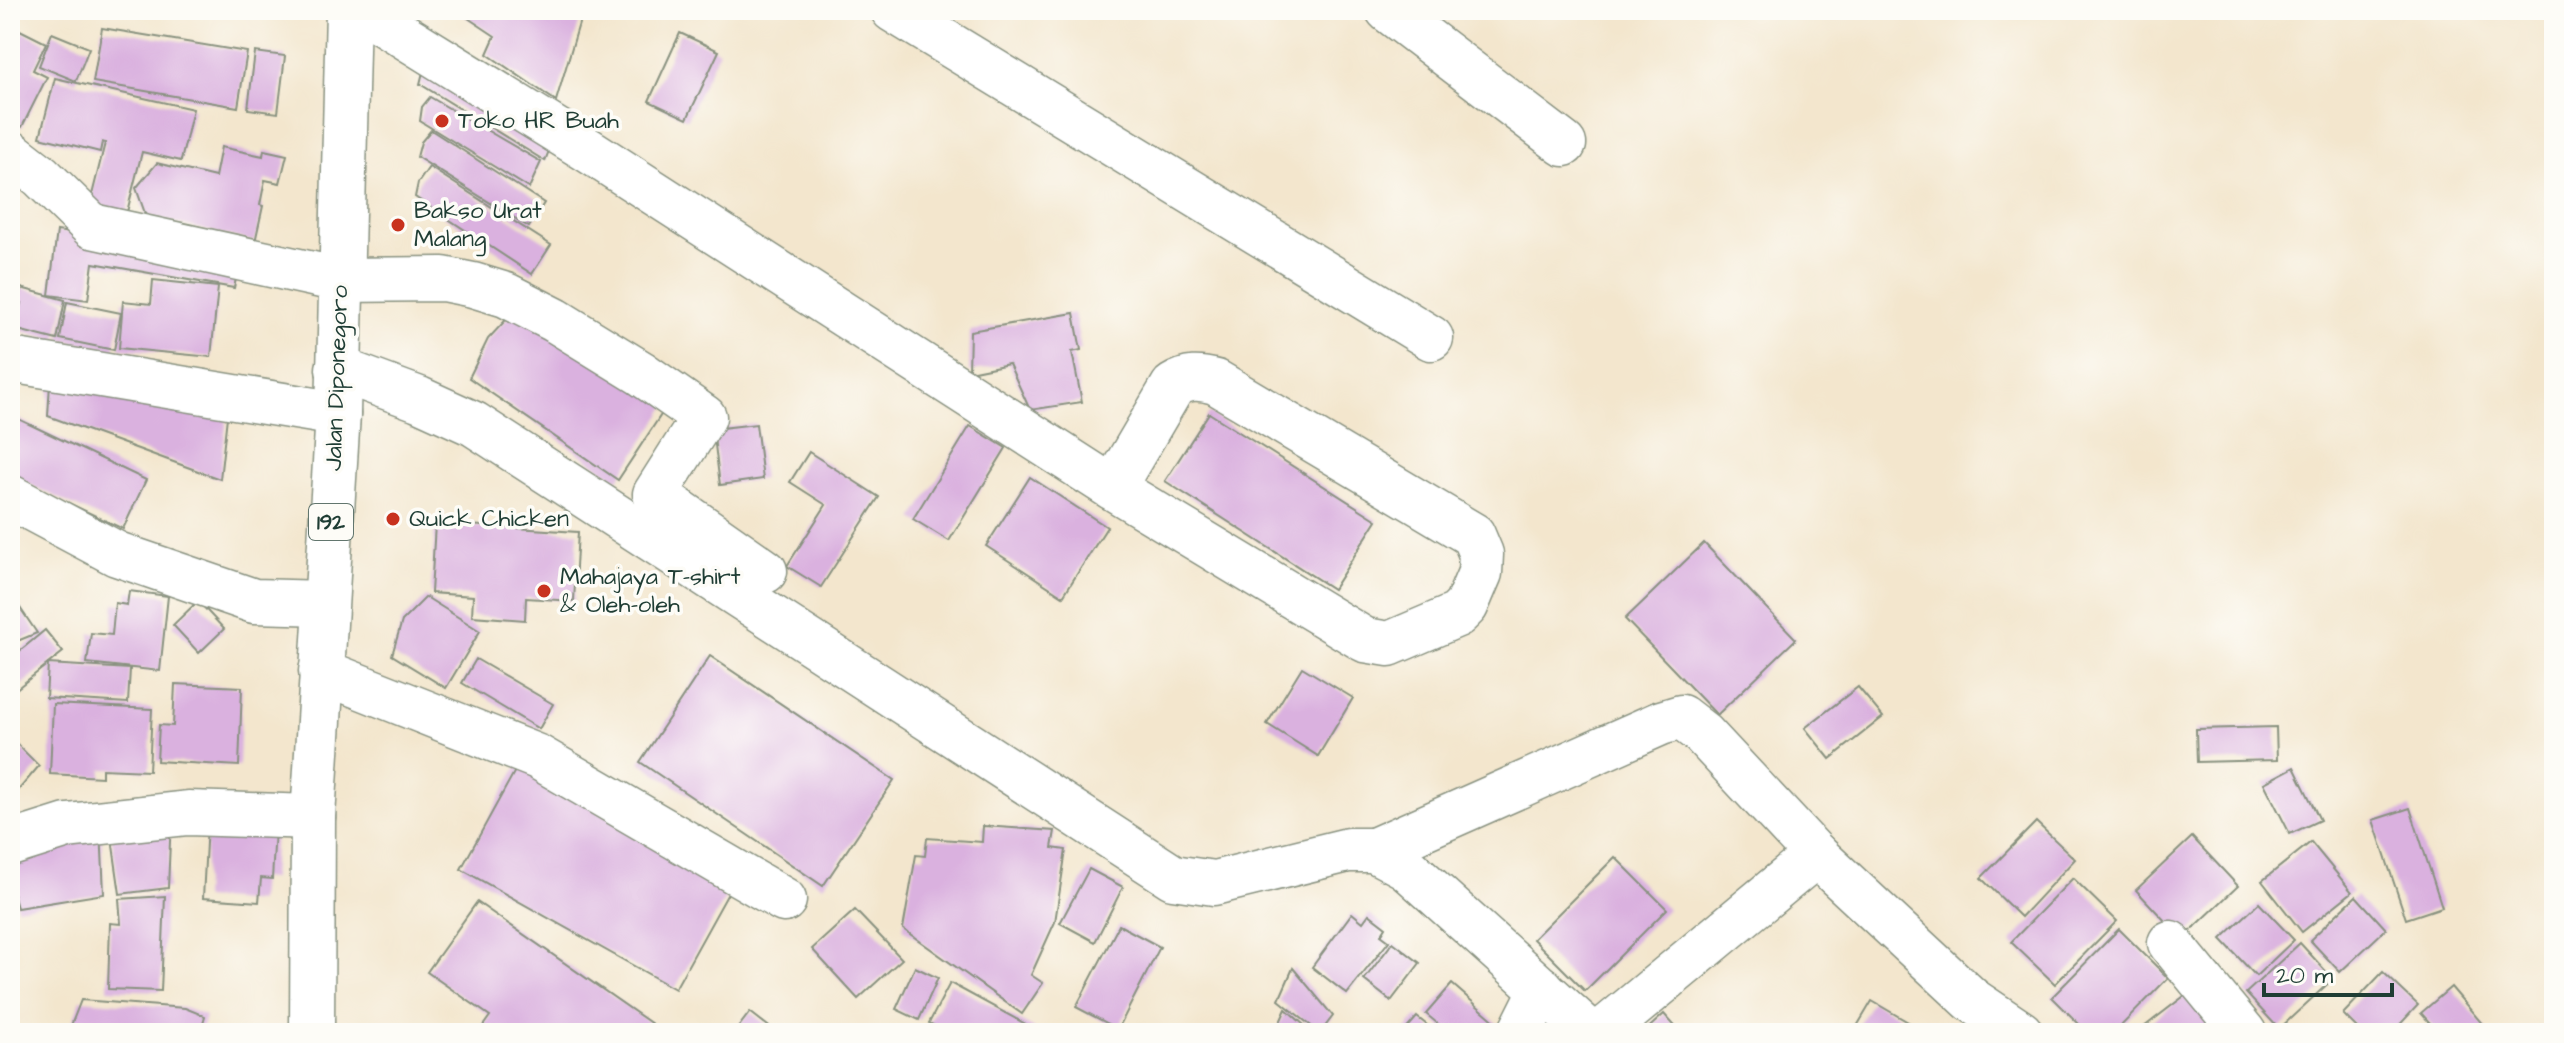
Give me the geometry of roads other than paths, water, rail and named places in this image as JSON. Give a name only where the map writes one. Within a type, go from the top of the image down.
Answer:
[{"type":"street","name":"Jalan Diponegoro","points":[[312,1033],[313,817],[338,414],[348,10]]},
{"type":"street","points":[[362,10],[602,158],[1113,488],[1365,640],[1389,644],[1457,615],[1466,606],[1480,573],[1481,554],[1473,535],[1216,382],[1200,378],[1186,379],[1173,386],[1113,488]]},
{"type":"street","points":[[893,10],[1431,338]]},
{"type":"street","points":[[1388,10],[1564,144]]},
{"type":"street","points":[[10,152],[41,176],[92,226],[340,280],[443,279],[473,285],[506,295],[555,320],[641,373],[704,417],[655,494],[765,571]]},
{"type":"street","points":[[10,360],[338,414]]},
{"type":"street","points":[[338,369],[419,399],[474,424],[1173,877],[1214,883],[1348,850],[1374,850],[1647,729],[1681,717],[1703,734],[1816,855],[1972,1000],[2021,1033]]},
{"type":"street","points":[[10,497],[117,554],[254,601],[325,603]]},
{"type":"street","points":[[321,671],[538,757],[784,900]]},
{"type":"street","points":[[10,844],[67,826],[188,813],[313,817]]},
{"type":"street","points":[[1374,850],[1406,867],[1590,1033]]},
{"type":"street","points":[[1601,1033],[1816,855]]},
{"type":"street","points":[[2170,943],[2244,1033]]},
{"type":"street","points":[[1520,1033],[1542,989]]},
{"type":"place","name":"Toko HR Buah","points":[[442,121]]},
{"type":"place","name":"Bakso Urat Malang","points":[[398,225]]},
{"type":"place","name":"Quick Chicken","points":[[393,519]]},
{"type":"place","name":"Mahajaya T-shirt & Oleh-oleh","points":[[544,591]]}]
